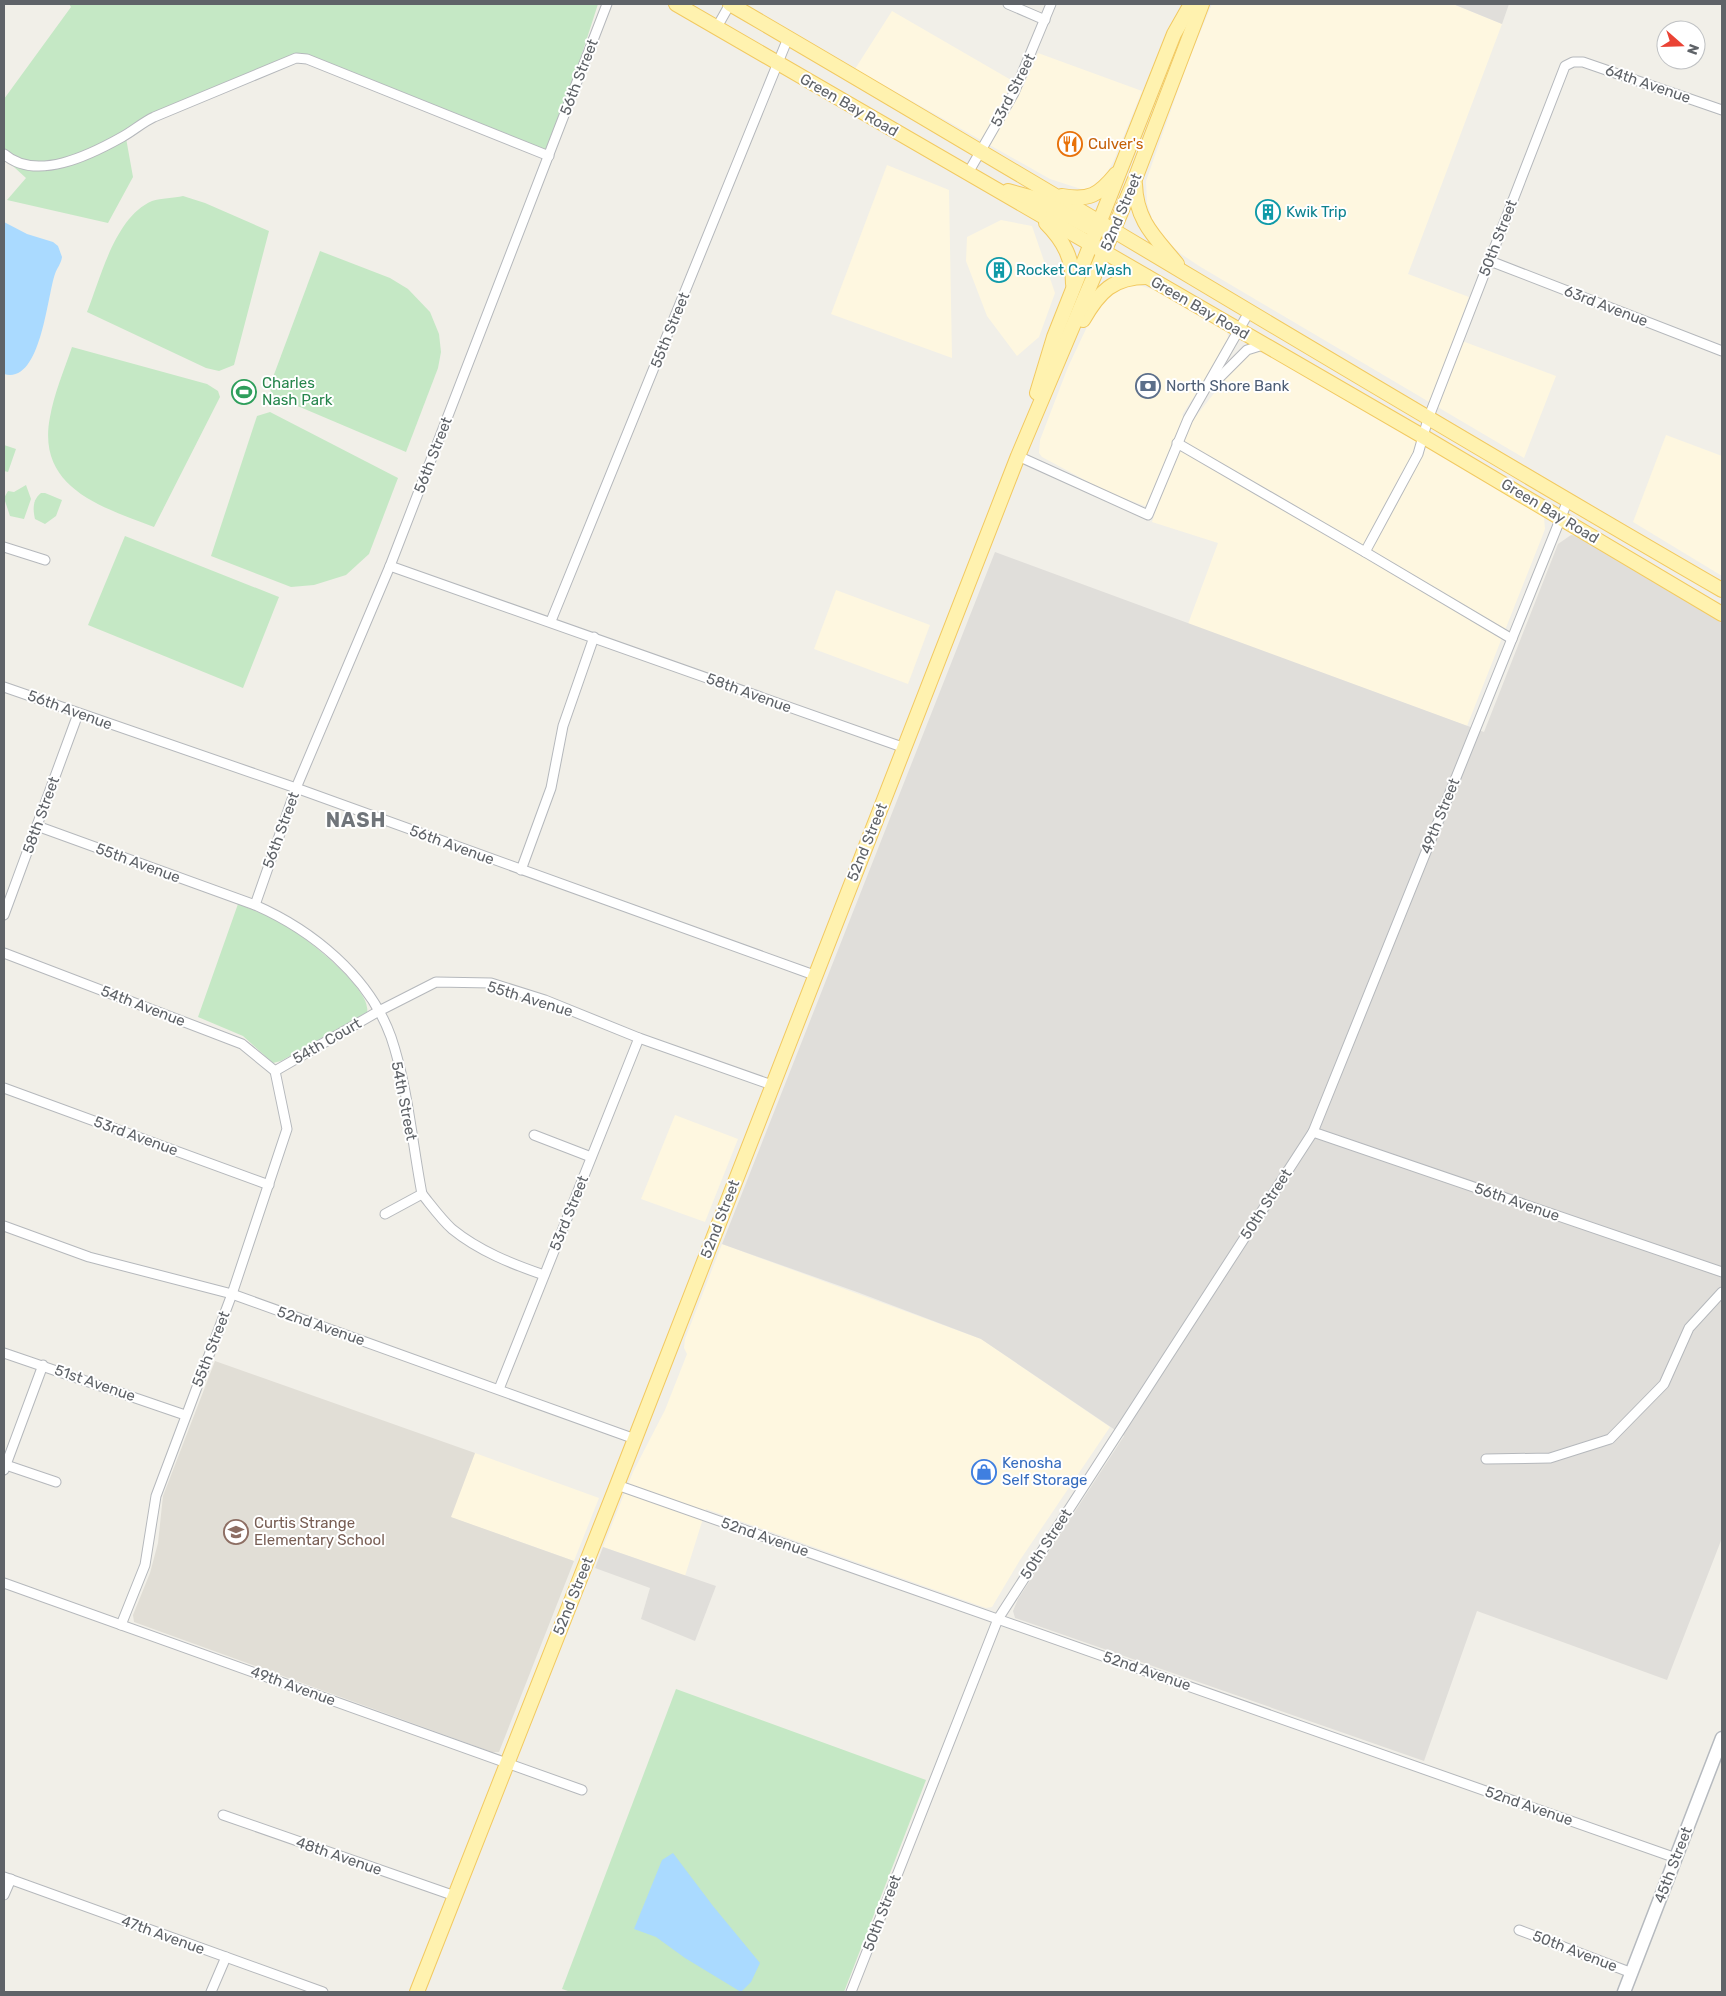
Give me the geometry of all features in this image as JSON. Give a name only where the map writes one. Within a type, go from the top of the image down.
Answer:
[{"type":"main road","name":"Green Bay Road","points":[[676,4],[1424,437],[1722,614]]},
{"type":"main road","name":"Green Bay Road","points":[[730,4],[1055,195],[1098,226]]},
{"type":"main road","name":"52nd Street","points":[[1021,451],[1046,360],[1174,34],[1191,4]]},
{"type":"main road","name":"52nd Street","points":[[417,1992],[635,1440],[814,975],[1021,451],[1135,179],[1202,4]]},
{"type":"main road","points":[[1055,195],[1075,198],[1092,196],[1109,182],[1122,165]]},
{"type":"main road","points":[[1135,179],[1138,209],[1146,225],[1186,274]]},
{"type":"main road","points":[[991,186],[1038,199],[1082,224],[1113,229]]},
{"type":"main road","points":[[1033,210],[1058,236],[1066,248],[1072,267],[1073,290]]},
{"type":"main road","name":"Green Bay Road","points":[[1113,229],[1428,419],[1722,590]]},
{"type":"main road","points":[[1054,370],[1095,298],[1118,282],[1133,277],[1147,277]]},
{"type":"street","name":"56th Street","points":[[255,905],[296,788],[390,566],[607,4]]},
{"type":"street","points":[[717,27],[730,4]]},
{"type":"street","points":[[1008,4],[1045,20]]},
{"type":"street","name":"53rd Street","points":[[968,173],[1014,93],[1051,4]]},
{"type":"street","name":"55th Street","points":[[551,621],[788,38]]},
{"type":"street","points":[[4,154],[19,163],[30,166],[66,161],[110,144],[151,118],[296,58],[307,59],[549,156]]},
{"type":"street","name":"64th Avenue","points":[[1573,62],[1594,65],[1722,110]]},
{"type":"street","name":"50th Street","points":[[1366,552],[1418,454],[1428,419],[1562,71],[1564,66],[1573,62]]},
{"type":"street","name":"63rd Avenue","points":[[1490,261],[1722,351]]},
{"type":"street","points":[[1021,451],[1148,515],[1176,443],[1191,413],[1206,392],[1249,312]]},
{"type":"street","points":[[1206,392],[1247,350],[1263,345]]},
{"type":"street","points":[[1176,443],[1366,552],[1512,640]]},
{"type":"street","name":"49th Street","points":[[1313,1132],[1568,500]]},
{"type":"street","points":[[4,547],[45,560]]},
{"type":"street","name":"58th Avenue","points":[[390,566],[551,621],[904,748]]},
{"type":"street","points":[[521,870],[551,788],[564,726],[594,637]]},
{"type":"street","name":"56th Avenue","points":[[4,687],[296,788],[814,975]]},
{"type":"street","name":"58th Street","points":[[4,915],[78,714]]},
{"type":"street","name":"55th Avenue","points":[[37,826],[255,905],[288,921],[333,954],[358,981],[379,1011],[436,982],[491,983],[545,1000],[639,1038],[772,1085]]},
{"type":"street","name":"54th Avenue","points":[[4,953],[242,1044],[275,1071]]},
{"type":"street","name":"54th Court","points":[[275,1071],[379,1011]]},
{"type":"street","name":"54th Street","points":[[379,1011],[390,1036],[402,1081],[422,1194]]},
{"type":"street","name":"53rd Street","points":[[499,1389],[639,1038]]},
{"type":"street","name":"55th Street","points":[[121,1625],[145,1565],[156,1496],[232,1294],[287,1129],[275,1071]]},
{"type":"street","name":"53rd Avenue","points":[[4,1088],[269,1185]]},
{"type":"street","name":"50th Street","points":[[851,1992],[998,1619],[1313,1132]]},
{"type":"street","name":"56th Avenue","points":[[1313,1132],[1722,1272]]},
{"type":"street","points":[[534,1135],[591,1157]]},
{"type":"street","points":[[385,1214],[422,1194],[452,1228],[466,1238],[505,1262],[544,1275]]},
{"type":"street","name":"52nd Avenue","points":[[4,1226],[89,1257],[232,1294],[499,1389],[635,1440]]},
{"type":"street","points":[[1486,1459],[1550,1458],[1610,1439],[1664,1384],[1689,1328],[1722,1292]]},
{"type":"street","name":"51st Avenue","points":[[4,1353],[185,1415]]},
{"type":"street","points":[[43,1365],[5,1468],[56,1482]]},
{"type":"street","name":"52nd Avenue","points":[[617,1485],[1676,1858]]},
{"type":"street","name":"49th Avenue","points":[[4,1583],[582,1790]]},
{"type":"street","name":"45th Street","points":[[1624,1992],[1722,1738]]},
{"type":"street","name":"48th Avenue","points":[[223,1816],[454,1896]]},
{"type":"street","points":[[4,1896],[7,1878]]},
{"type":"street","name":"47th Avenue","points":[[7,1878],[323,1992]]},
{"type":"street","name":"50th Avenue","points":[[1519,1930],[1632,1973]]},
{"type":"street","points":[[211,1992],[226,1957]]},
{"type":"shaded area","points":[[1212,4],[1453,4],[1502,24],[1408,274],[1469,297],[1454,338],[1556,376],[1524,458],[1199,266],[1181,254],[1161,236],[1154,225],[1147,203],[1146,181],[1189,59]]},
{"type":"shaded area","points":[[1453,4],[1509,4],[1502,24]]},
{"type":"shaded area","points":[[892,11],[1023,87],[1038,53],[1142,91],[1114,160],[1102,182],[1095,187],[1084,190],[1050,179],[855,69]]},
{"type":"shaded area","points":[[887,165],[949,190],[952,358],[831,314]]},
{"type":"shaded area","points":[[1001,220],[1032,226],[1055,293],[1039,337],[1017,356],[987,316],[966,261],[967,237]]},
{"type":"shaded area","points":[[1133,283],[1160,292],[1226,330],[1228,336],[1226,348],[1182,415],[1193,420],[1241,359],[1256,351],[1277,359],[1544,517],[1545,529],[1467,726],[1188,624],[1218,543],[1152,522],[1156,510],[1109,493],[1042,457],[1039,453],[1040,440],[1068,367],[1095,310],[1107,293]]},
{"type":"shaded area","points":[[1666,435],[1722,456],[1722,576],[1633,522]]},
{"type":"shaded area","points":[[1571,535],[1577,536],[1722,623],[1722,1538],[1667,1680],[1477,1611],[1424,1761],[1015,1618],[1013,1611],[1018,1599],[1124,1436],[981,1339],[722,1244],[995,552],[1484,732],[1558,544]]},
{"type":"shaded area","points":[[836,590],[930,625],[908,684],[814,649]]},
{"type":"shaded area","points":[[675,1115],[738,1139],[705,1222],[641,1199]]},
{"type":"shaded area","points":[[722,1244],[981,1339],[1110,1427],[1020,1560],[992,1607],[986,1608],[706,1509],[685,1576],[603,1547],[633,1472],[665,1410],[687,1354],[684,1348],[685,1339]]},
{"type":"shaded area","points":[[215,1361],[475,1453],[451,1517],[574,1561],[499,1752],[492,1752],[134,1622],[133,1615],[150,1573],[158,1543],[163,1496]]},
{"type":"shaded area","points":[[475,1453],[599,1498],[574,1561],[450,1517]]},
{"type":"shaded area","points":[[603,1547],[716,1586],[695,1641],[641,1619],[650,1588],[595,1568]]},
{"type":"green space","points":[[69,4],[598,4],[549,156],[296,58],[151,118],[126,138],[133,177],[108,223],[7,200],[26,178],[4,158],[4,99],[71,7]]},
{"type":"green space","points":[[183,196],[205,203],[269,231],[234,365],[219,371],[206,368],[87,312],[111,249],[128,220],[139,209],[152,201]]},
{"type":"green space","points":[[320,251],[390,278],[408,289],[430,312],[439,334],[441,352],[438,368],[406,452],[274,396],[269,388]]},
{"type":"green space","points":[[72,347],[207,384],[218,391],[220,397],[154,527],[114,511],[77,491],[63,478],[53,461],[48,441],[50,417]]},
{"type":"green space","points":[[270,412],[398,478],[369,554],[346,575],[314,585],[291,587],[211,556],[257,416]]},
{"type":"green space","points":[[4,445],[16,449],[8,472],[4,471]]},
{"type":"green space","points":[[26,485],[31,499],[24,519],[10,516],[4,498],[8,491],[14,492]]},
{"type":"green space","points":[[41,493],[62,500],[56,516],[45,524],[35,519],[34,512],[35,502]]},
{"type":"green space","points":[[125,536],[279,597],[243,688],[88,625]]},
{"type":"green space","points":[[238,904],[281,922],[318,949],[359,990],[366,1002],[367,1012],[281,1061],[273,1063],[243,1036],[198,1017]]},
{"type":"green space","points":[[676,1689],[926,1780],[844,1992],[571,1992],[562,1989]]},
{"type":"water","points":[[4,222],[27,234],[53,242],[58,246],[62,257],[55,274],[45,318],[34,353],[26,366],[16,374],[4,374]]},
{"type":"water","points":[[673,1853],[713,1906],[760,1963],[751,1982],[741,1992],[685,1958],[656,1937],[634,1929],[662,1860]]},
{"type":"place","name":"Culver's","points":[[1070,144]]},
{"type":"place","name":"Kwik Trip","points":[[1268,212]]},
{"type":"place","name":"Rocket Car Wash","points":[[999,270]]},
{"type":"place","name":"North Shore Bank","points":[[1148,386]]},
{"type":"place","name":"Charles Nash Park","points":[[244,392]]},
{"type":"place","name":"Kenosha Self Storage","points":[[984,1472]]},
{"type":"place","name":"Curtis Strange Elementary School","points":[[236,1532]]},
{"type":"district","name":"NASH","points":[[356,820]]}]
